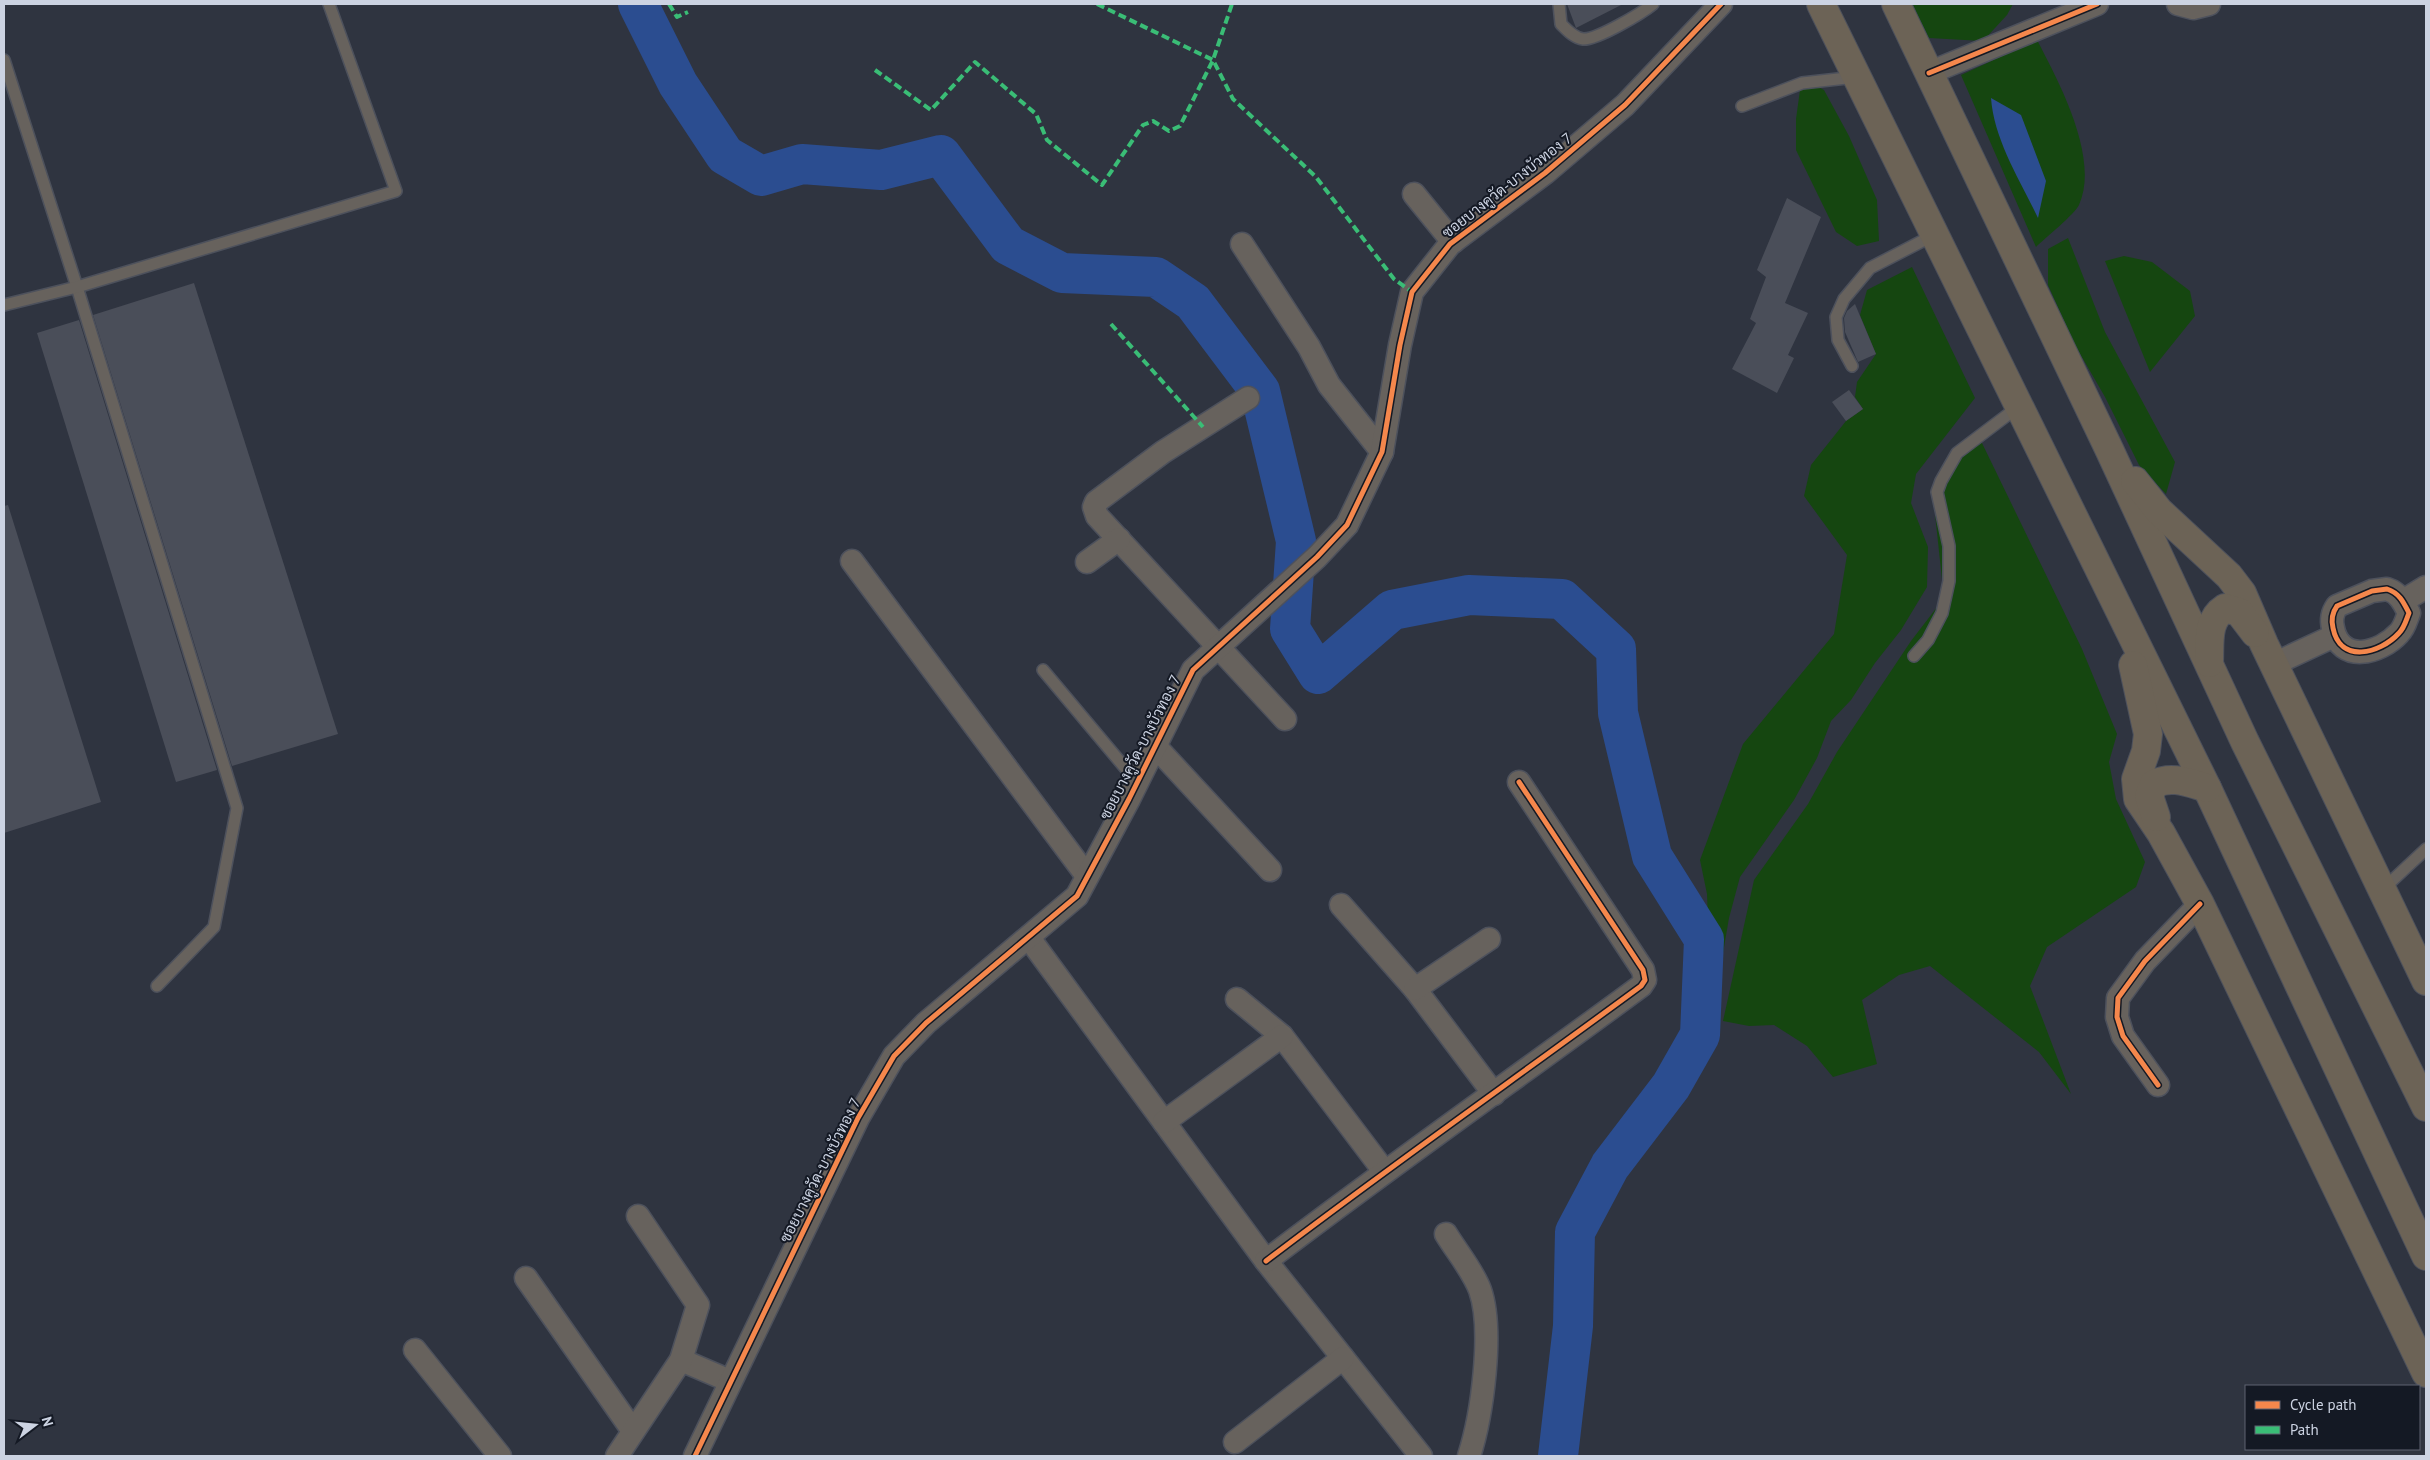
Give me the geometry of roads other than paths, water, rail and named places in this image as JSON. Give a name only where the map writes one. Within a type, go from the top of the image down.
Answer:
[{"type":"main road","points":[[1821,4],[2125,626],[2207,788],[2426,1256]]},
{"type":"main road","points":[[1896,4],[2109,449],[2245,742],[2426,1107]]},
{"type":"main road","points":[[2109,449],[2159,511],[2229,576],[2242,593],[2269,654],[2426,981]]},
{"type":"main road","points":[[2209,666],[2210,631],[2216,614],[2225,608],[2239,612],[2269,654]]},
{"type":"main road","points":[[2125,626],[2148,734],[2146,751],[2136,779],[2138,799],[2161,833],[2200,904],[2426,1373]]},
{"type":"main road","points":[[2161,833],[2149,796],[2154,784],[2165,779],[2175,779],[2207,788]]},
{"type":"street","name":"ซอยบางคูวัด-บางบัวทอง 7","points":[[695,1456],[858,1118],[894,1056],[926,1023],[1029,938],[1076,896],[1137,782],[1192,670],[1317,557],[1346,525],[1382,452],[1400,346],[1412,292],[1453,242],[1544,173],[1625,105],[1721,4]]},
{"type":"street","points":[[1929,73],[2097,4]]},
{"type":"street","points":[[2178,4],[2193,8],[2209,4]]},
{"type":"street","points":[[1414,194],[1453,242]]},
{"type":"street","points":[[1242,244],[1309,347],[1329,385],[1382,452]]},
{"type":"street","points":[[1248,398],[1163,452],[1096,502],[1094,507],[1097,516],[1285,718]]},
{"type":"street","points":[[1087,562],[1118,539]]},
{"type":"street","points":[[852,561],[1087,876]]},
{"type":"street","points":[[2403,601],[2426,587]]},
{"type":"street","points":[[2387,589],[2394,592],[2403,601],[2409,612],[2405,625],[2389,642],[2374,649],[2352,653],[2341,648],[2334,636],[2332,624],[2333,611],[2337,606],[2372,591],[2387,589]]},
{"type":"street","points":[[2269,654],[2334,636]]},
{"type":"street","points":[[1155,746],[1270,870]]},
{"type":"street","points":[[1266,1260],[1384,1171],[1494,1094],[1641,986],[1645,980],[1643,970],[1519,782]]},
{"type":"street","points":[[2158,1085],[2123,1036],[2117,1017],[2118,998],[2145,961],[2200,904]]},
{"type":"street","points":[[1341,905],[1415,989],[1494,1094]]},
{"type":"street","points":[[1029,938],[1266,1260],[1420,1456]]},
{"type":"street","points":[[1415,989],[1489,939]]},
{"type":"street","points":[[1237,999],[1282,1036],[1384,1171]]},
{"type":"street","points":[[1164,1122],[1282,1036]]},
{"type":"street","points":[[617,1456],[681,1360],[698,1305],[638,1216]]},
{"type":"street","points":[[1446,1234],[1480,1289],[1485,1315],[1485,1358],[1477,1432],[1469,1456]]},
{"type":"street","points":[[526,1278],[633,1432]]},
{"type":"street","points":[[415,1350],[500,1456]]},
{"type":"street","points":[[1234,1442],[1343,1358]]},
{"type":"street","points":[[681,1360],[730,1381]]},
{"type":"lane","points":[[4,305],[78,287],[396,191],[330,4]]},
{"type":"lane","points":[[1559,4],[1561,24],[1572,35],[1582,39],[1598,36],[1653,4]]},
{"type":"lane","points":[[4,60],[78,287],[237,808],[214,927],[157,986]]},
{"type":"lane","points":[[1742,106],[1802,82],[1856,77]]},
{"type":"lane","points":[[1852,366],[1838,340],[1836,317],[1844,299],[1870,268],[1934,235]]},
{"type":"lane","points":[[1914,656],[1928,640],[1942,613],[1949,581],[1949,546],[1937,492],[1941,481],[1957,453],[2018,408]]},
{"type":"lane","points":[[1044,670],[1137,782]]},
{"type":"lane","points":[[2382,890],[2426,849]]},
{"type":"water","points":[[1991,98],[2021,115],[2046,181],[2038,218],[2002,144],[1993,114]]},
{"type":"waterway","points":[[638,4],[678,84],[725,155],[761,176],[802,164],[881,170],[941,155],[1008,245],[1062,273],[1156,277],[1193,302],[1260,391],[1296,541],[1290,629],[1318,674],[1392,610],[1469,595],[1562,599],[1616,649],[1618,713],[1652,856],[1704,939],[1700,1035],[1671,1086],[1610,1166],[1575,1232],[1573,1326],[1558,1456]]}]
